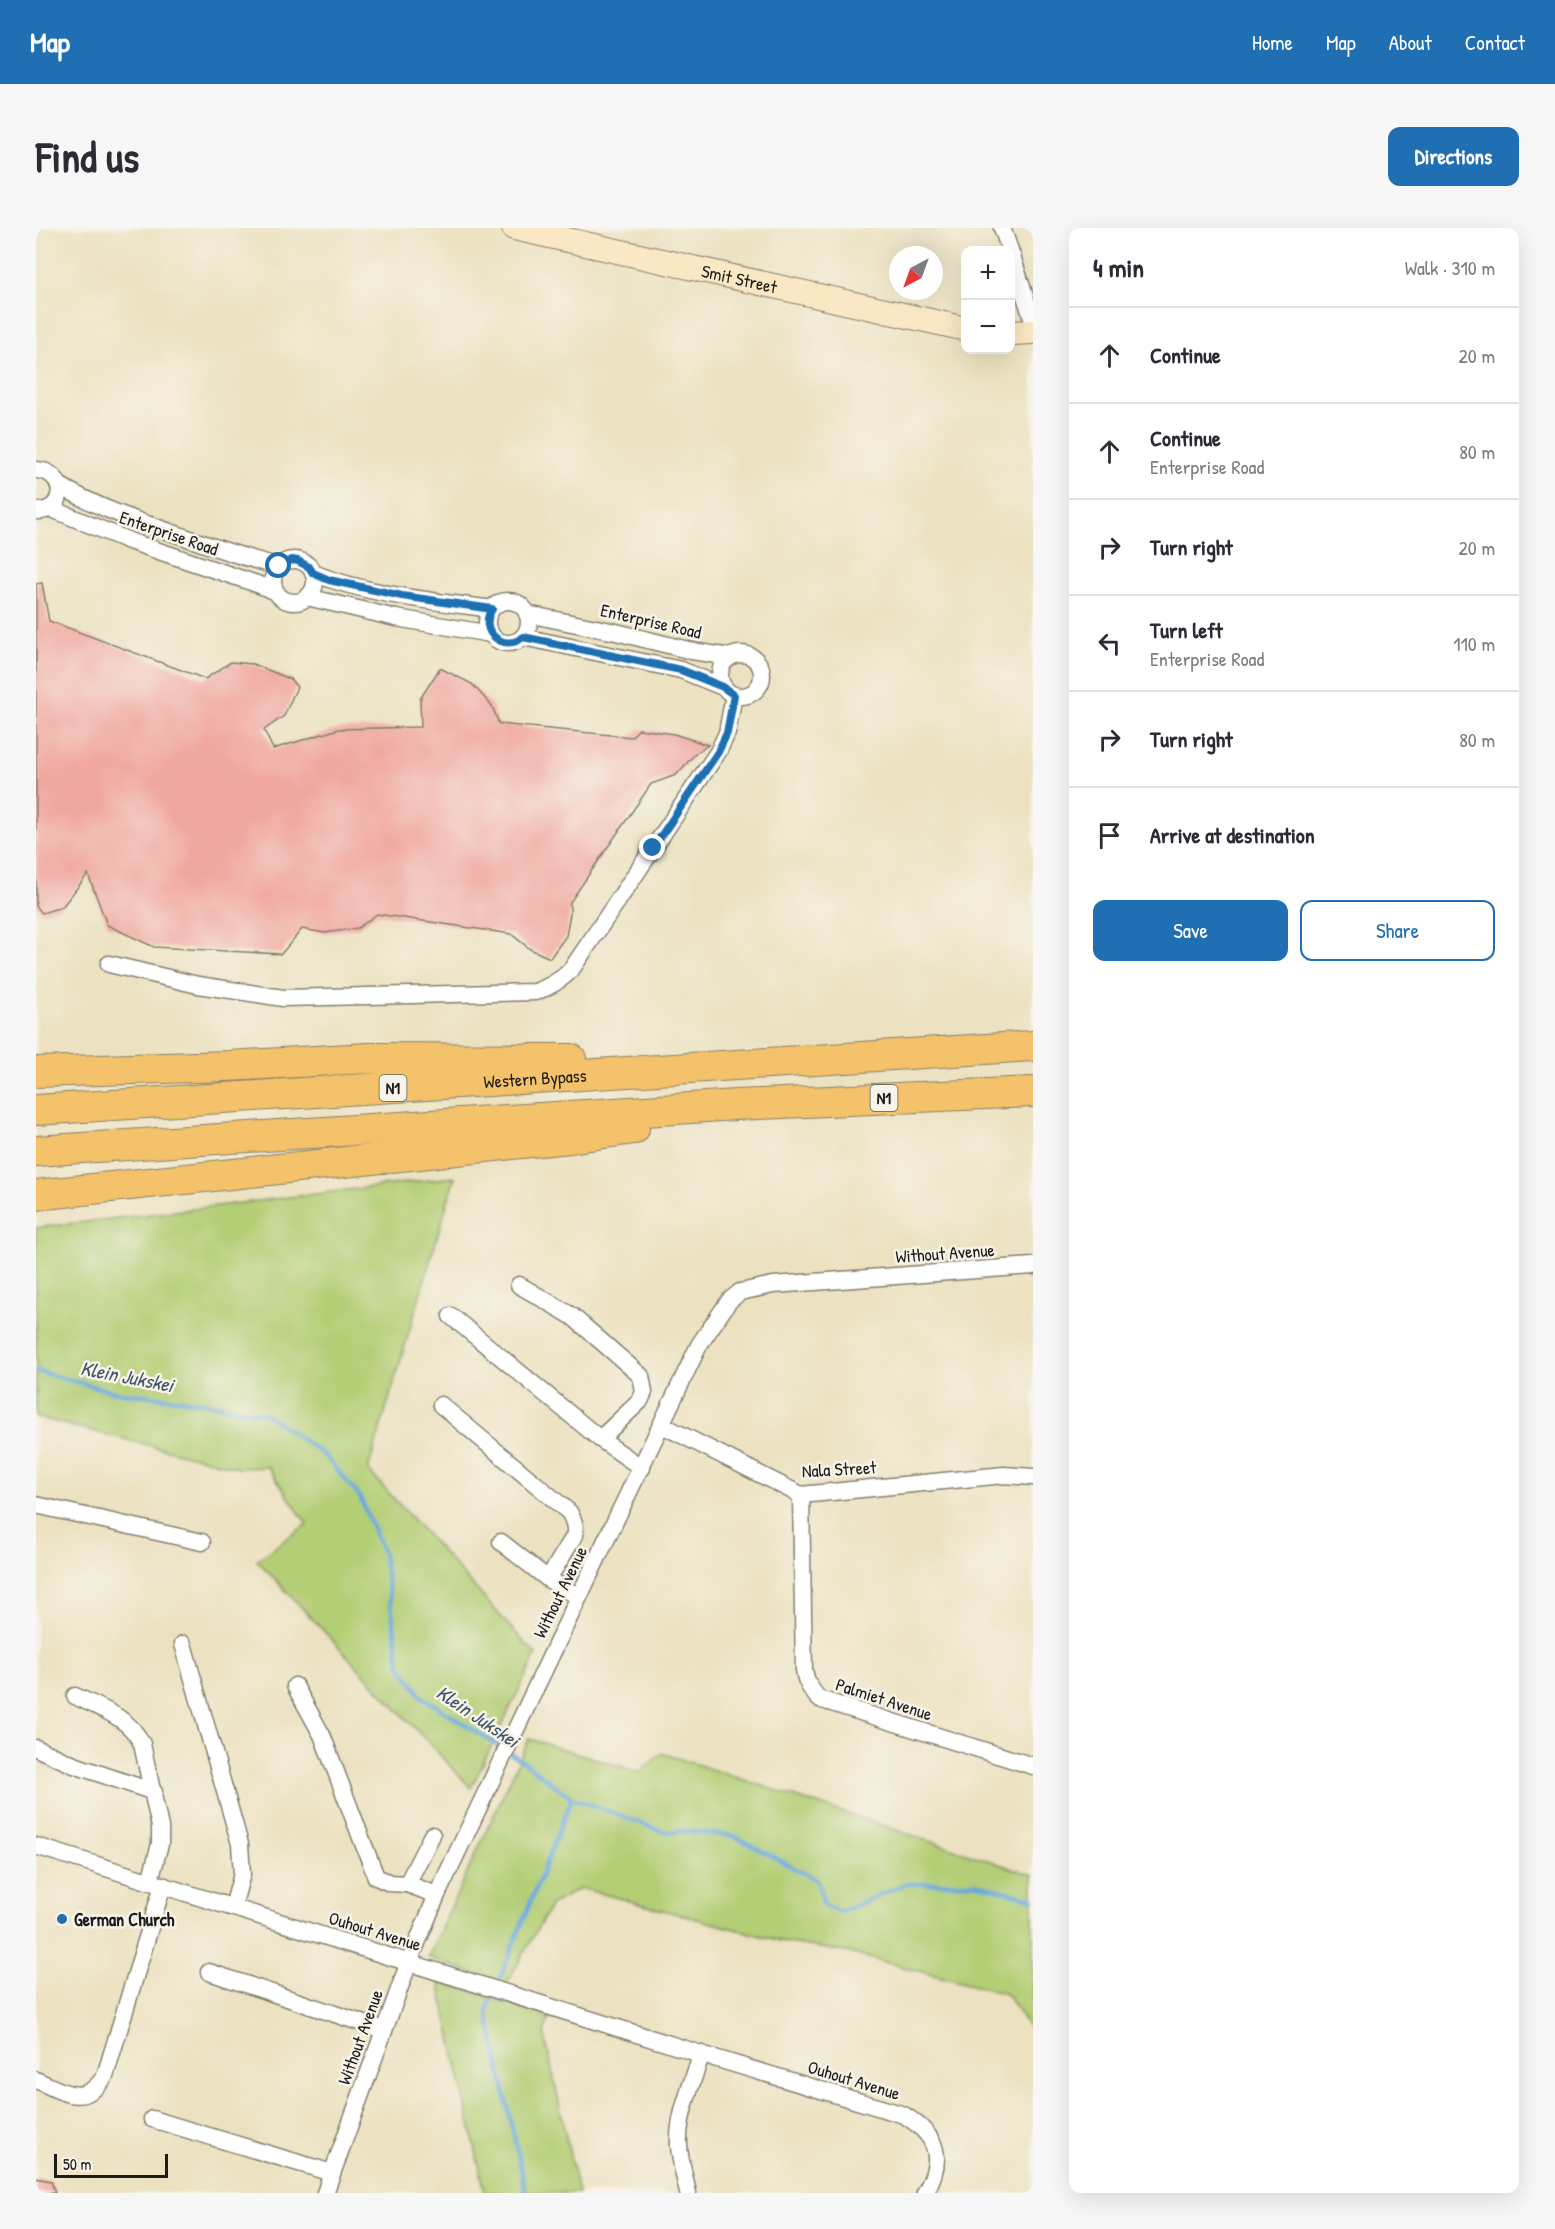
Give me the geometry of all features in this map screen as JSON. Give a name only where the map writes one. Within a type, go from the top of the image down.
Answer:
[{"type":"highway","name":"Western Bypass","points":[[36,1110],[751,1066],[1033,1046]]},
{"type":"highway","points":[[36,1072],[229,1066],[368,1058],[554,1058],[751,1066]]},
{"type":"highway","name":"N1","points":[[36,1151],[736,1105],[1033,1092]]},
{"type":"highway","points":[[36,1195],[569,1138],[627,1130],[736,1105]]},
{"type":"street","name":"Smit Street","points":[[514,228],[961,328]]},
{"type":"street","points":[[1002,228],[1008,246]]},
{"type":"street","points":[[1015,267],[1033,321]]},
{"type":"street","points":[[1015,333],[1033,332]]},
{"type":"street","name":"Enterprise Road","points":[[36,470],[48,472],[55,477],[59,485],[75,495],[154,527],[279,566]]},
{"type":"street","points":[[43,510],[57,502],[59,485]]},
{"type":"street","name":"Enterprise Road","points":[[43,510],[276,592]]},
{"type":"street","points":[[292,560],[309,567],[313,573],[314,586],[307,597],[295,602],[287,601],[276,592],[273,579],[279,566],[292,560]]},
{"type":"street","points":[[313,573],[329,580],[402,596],[492,609]]},
{"type":"street","points":[[307,597],[396,618],[490,634]]},
{"type":"street","points":[[500,603],[519,604],[527,615],[528,627],[523,637],[516,642],[509,643],[495,639],[490,634],[487,620],[492,609],[500,603]]},
{"type":"street","name":"Enterprise Road","points":[[527,615],[616,632],[692,651],[730,657]]},
{"type":"street","points":[[109,964],[198,985],[283,998],[536,992],[563,978],[571,970],[718,752],[727,733],[729,691],[720,672],[722,666],[730,657],[739,654],[752,657],[760,667],[761,674],[761,680],[754,691],[742,696],[729,691],[681,670],[523,637]]},
{"type":"street","name":"Without Avenue","points":[[326,2193],[408,1962],[437,1895],[699,1345],[729,1300],[740,1292],[772,1285],[1033,1266]]},
{"type":"street","points":[[519,1285],[572,1316],[641,1376],[644,1392],[640,1401],[600,1439]]},
{"type":"street","points":[[451,1316],[600,1439],[642,1468]]},
{"type":"street","points":[[441,1405],[569,1512],[574,1519],[576,1528],[572,1543],[548,1579]]},
{"type":"street","name":"Nala Street","points":[[662,1425],[801,1495],[1004,1475],[1033,1477]]},
{"type":"street","name":"Palmiet Avenue","points":[[801,1495],[804,1670],[806,1681],[812,1691],[819,1699],[1033,1766]]},
{"type":"street","points":[[36,1505],[202,1542]]},
{"type":"street","points":[[501,1542],[548,1579],[579,1597]]},
{"type":"street","points":[[183,1644],[240,1844],[242,1874],[233,1907]]},
{"type":"street","points":[[295,1686],[322,1735],[376,1876],[390,1883],[407,1884],[437,1895]]},
{"type":"street","points":[[36,2080],[71,2095],[82,2096],[91,2093],[105,2076],[157,1883],[160,1827],[142,1744],[137,1733],[119,1717],[75,1696]]},
{"type":"street","points":[[36,1748],[74,1765],[154,1792]]},
{"type":"street","points":[[407,1884],[432,1835]]},
{"type":"street","name":"Ouhout Avenue","points":[[36,1846],[701,2054],[904,2115],[918,2123],[935,2146],[937,2160],[925,2193]]},
{"type":"street","points":[[209,1972],[383,2030]]},
{"type":"street","points":[[688,2193],[679,2146],[680,2133],[701,2054]]},
{"type":"street","points":[[152,2119],[332,2173]]},
{"type":"green space","points":[[455,1177],[368,1470],[536,1655],[471,1788],[257,1560],[307,1524],[268,1467],[239,1468],[36,1417],[36,1228]]},
{"type":"green space","points":[[529,1739],[640,1772],[662,1753],[1033,1875],[1033,2033],[1006,1994],[846,1952],[788,1943],[580,1888],[551,1905],[506,1985],[428,1957]]},
{"type":"green space","points":[[439,1982],[550,2017],[544,2032],[578,2193],[485,2193]]},
{"type":"building","points":[[42,583],[49,621],[205,679],[231,662],[253,664],[290,679],[297,687],[284,716],[264,730],[273,749],[339,729],[421,727],[420,699],[440,668],[472,684],[492,706],[499,724],[631,737],[639,729],[674,734],[708,745],[696,753],[676,775],[651,784],[570,902],[566,936],[550,958],[530,949],[511,934],[377,914],[358,928],[325,933],[302,929],[281,954],[154,947],[107,925],[88,874],[62,907],[42,913],[36,906],[36,584]]},
{"type":"building","points":[[36,2178],[51,2181],[55,2193],[36,2193]]},
{"type":"waterway","name":"Klein Jukskei","points":[[36,1371],[115,1392],[194,1401],[266,1414],[324,1455],[360,1497],[383,1553],[400,1665],[422,1697],[527,1764],[572,1798],[664,1832],[689,1831],[734,1836],[817,1880],[824,1905],[841,1912],[905,1884],[975,1883],[1033,1899]]},
{"type":"waterway","points":[[500,1978],[572,1798]]},
{"type":"waterway","points":[[491,2001],[487,2009],[526,2193]]},
{"type":"place","name":"German Church","points":[[62,1919]]},
{"type":"route","points":[[279,566],[292,560],[298,561],[304,563],[313,573],[329,580],[402,596],[492,609],[487,620],[490,634],[502,642],[516,642],[523,637],[681,670],[723,687],[734,695],[727,733],[718,752],[653,848]]}]
